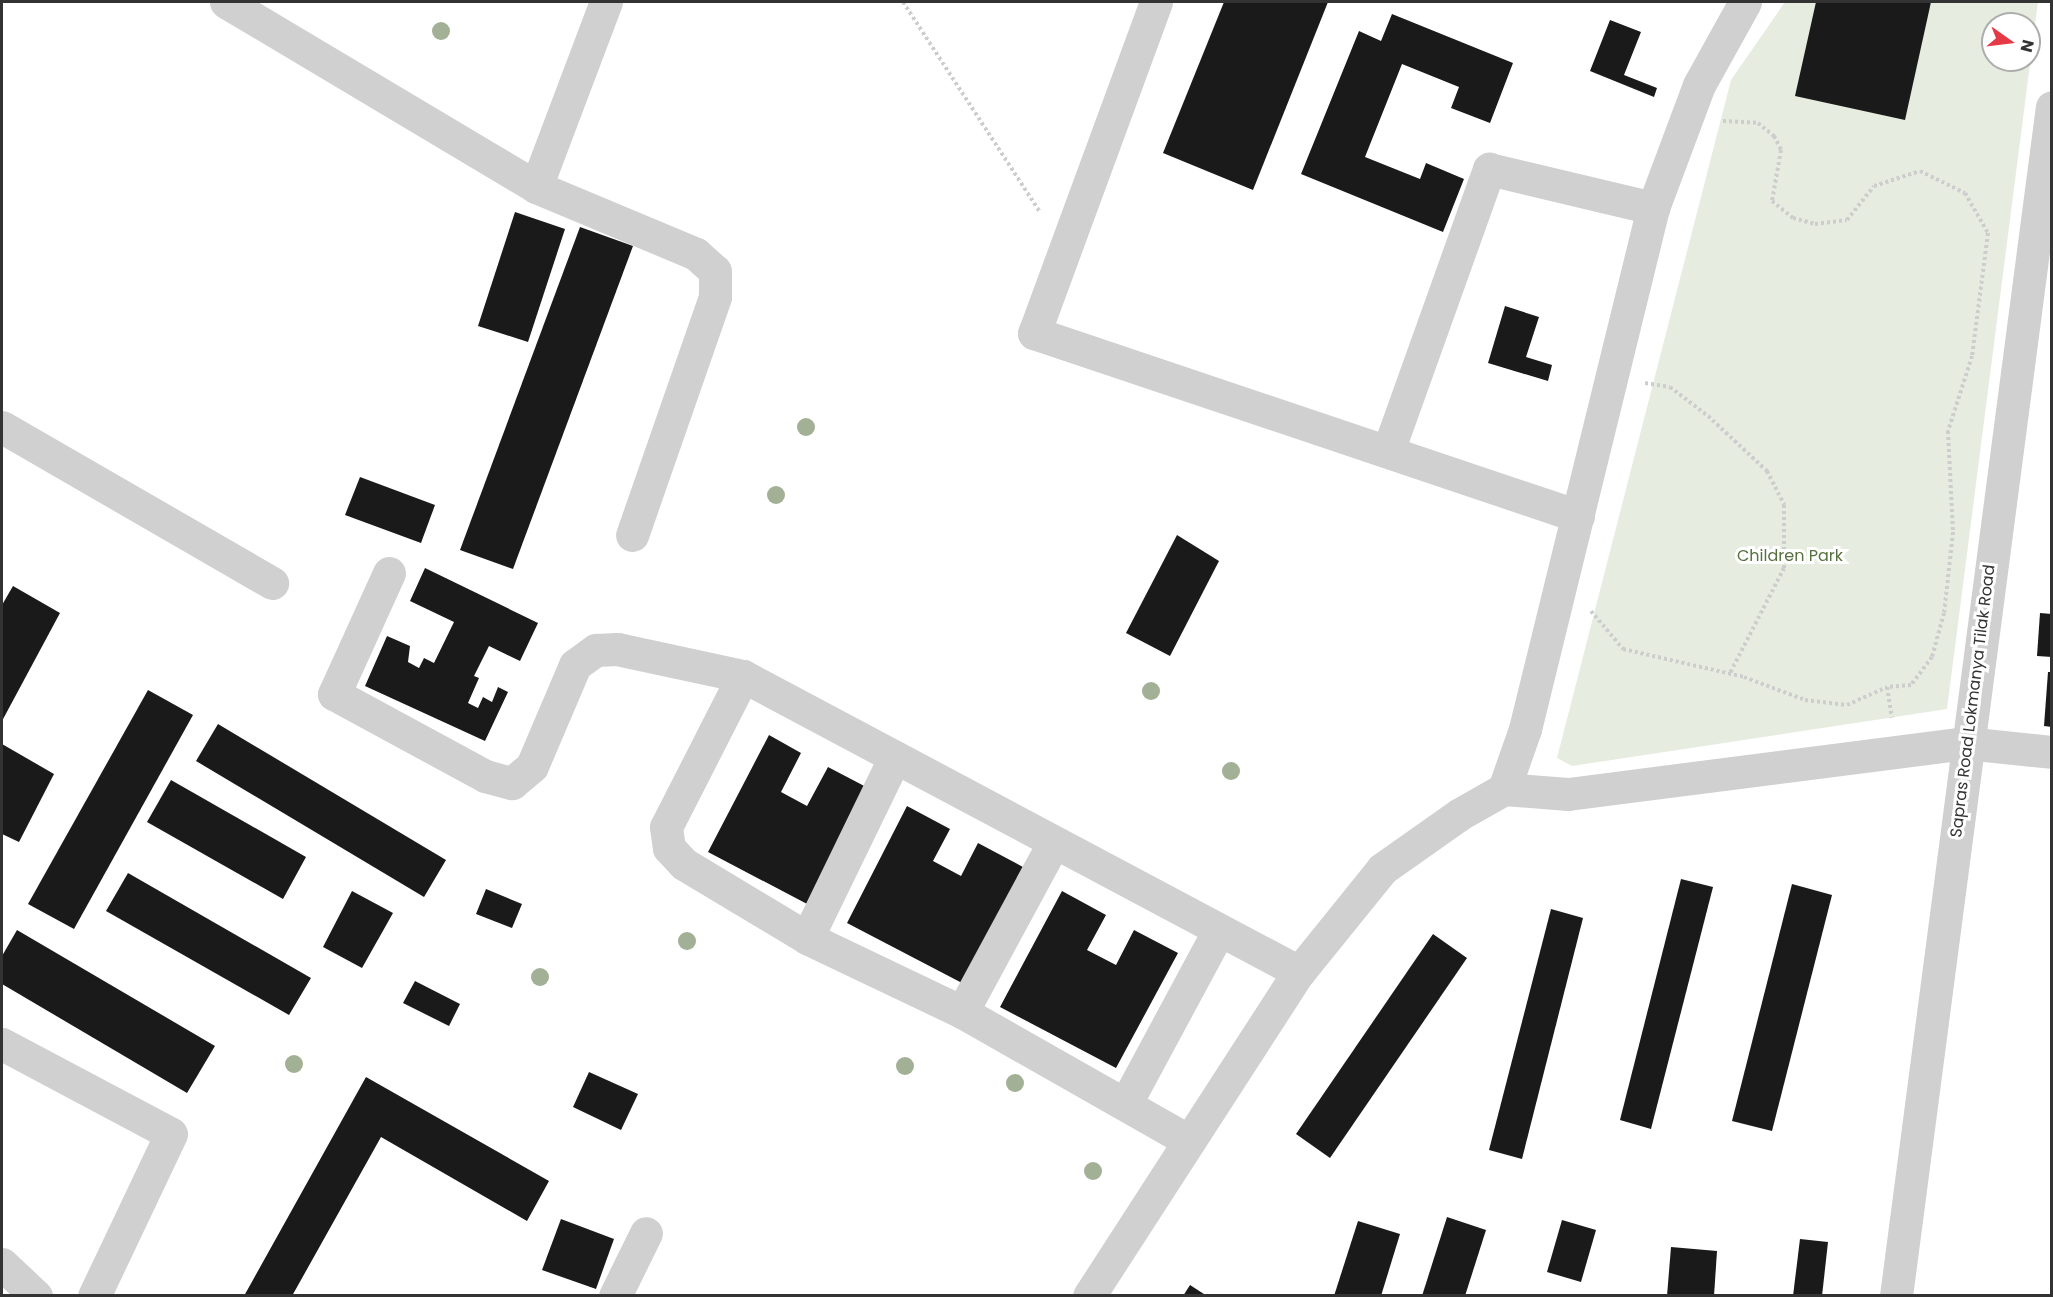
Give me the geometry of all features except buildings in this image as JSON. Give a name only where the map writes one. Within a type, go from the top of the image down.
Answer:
[{"type":"street","points":[[226,2],[536,187],[696,254],[715,271],[714,297],[632,535]]},
{"type":"street","points":[[536,187],[606,2]]},
{"type":"street","points":[[1156,2],[1034,333],[1578,516]]},
{"type":"street","points":[[1089,1296],[1299,972],[1382,870],[1504,789],[1525,729],[1653,208],[1699,85],[1745,2]]},
{"type":"street","name":"Sapras Road Lokmanya Tilak Road","points":[[1896,1296],[1965,743],[2051,120]]},
{"type":"street","points":[[1388,451],[1489,169],[1653,208]]},
{"type":"street","points":[[2,427],[272,583]]},
{"type":"street","points":[[389,573],[334,694],[485,776],[512,783],[532,766],[575,665],[596,650],[616,649],[743,676],[1299,972]]},
{"type":"street","points":[[743,676],[666,827],[669,848],[684,864],[807,938],[962,1012],[1127,1101],[1190,1141]]},
{"type":"street","points":[[1504,789],[1568,794],[1965,743],[2052,752]]},
{"type":"street","points":[[807,938],[896,757]]},
{"type":"street","points":[[962,1012],[1054,842]]},
{"type":"street","points":[[1127,1101],[1219,930]]},
{"type":"street","points":[[2,1044],[171,1134],[94,1296]]},
{"type":"street","points":[[615,1296],[646,1233]]},
{"type":"street","points":[[2,1264],[36,1296]]},
{"type":"path","points":[[903,2],[1064,250]]},
{"type":"path","points":[[1586,604],[1623,649],[1729,675],[1805,700],[1847,705],[1887,687],[1911,685],[1932,657],[1944,613],[1953,532],[1948,431],[1955,395],[1972,356],[1988,233],[1965,193],[1920,171],[1874,186],[1848,220],[1815,224],[1793,218],[1772,201],[1781,150],[1774,136],[1743,120],[1717,123]]},
{"type":"path","points":[[1635,382],[1670,387],[1708,416],[1767,471],[1784,506],[1784,568],[1729,675]]},
{"type":"path","points":[[1887,687],[1897,752]]},
{"type":"green space","name":"Children Park","points":[[1785,2],[2038,2],[2037,12],[1981,12],[1981,72],[2029,72],[1947,709],[1572,766],[1557,758],[1731,80]]}]
